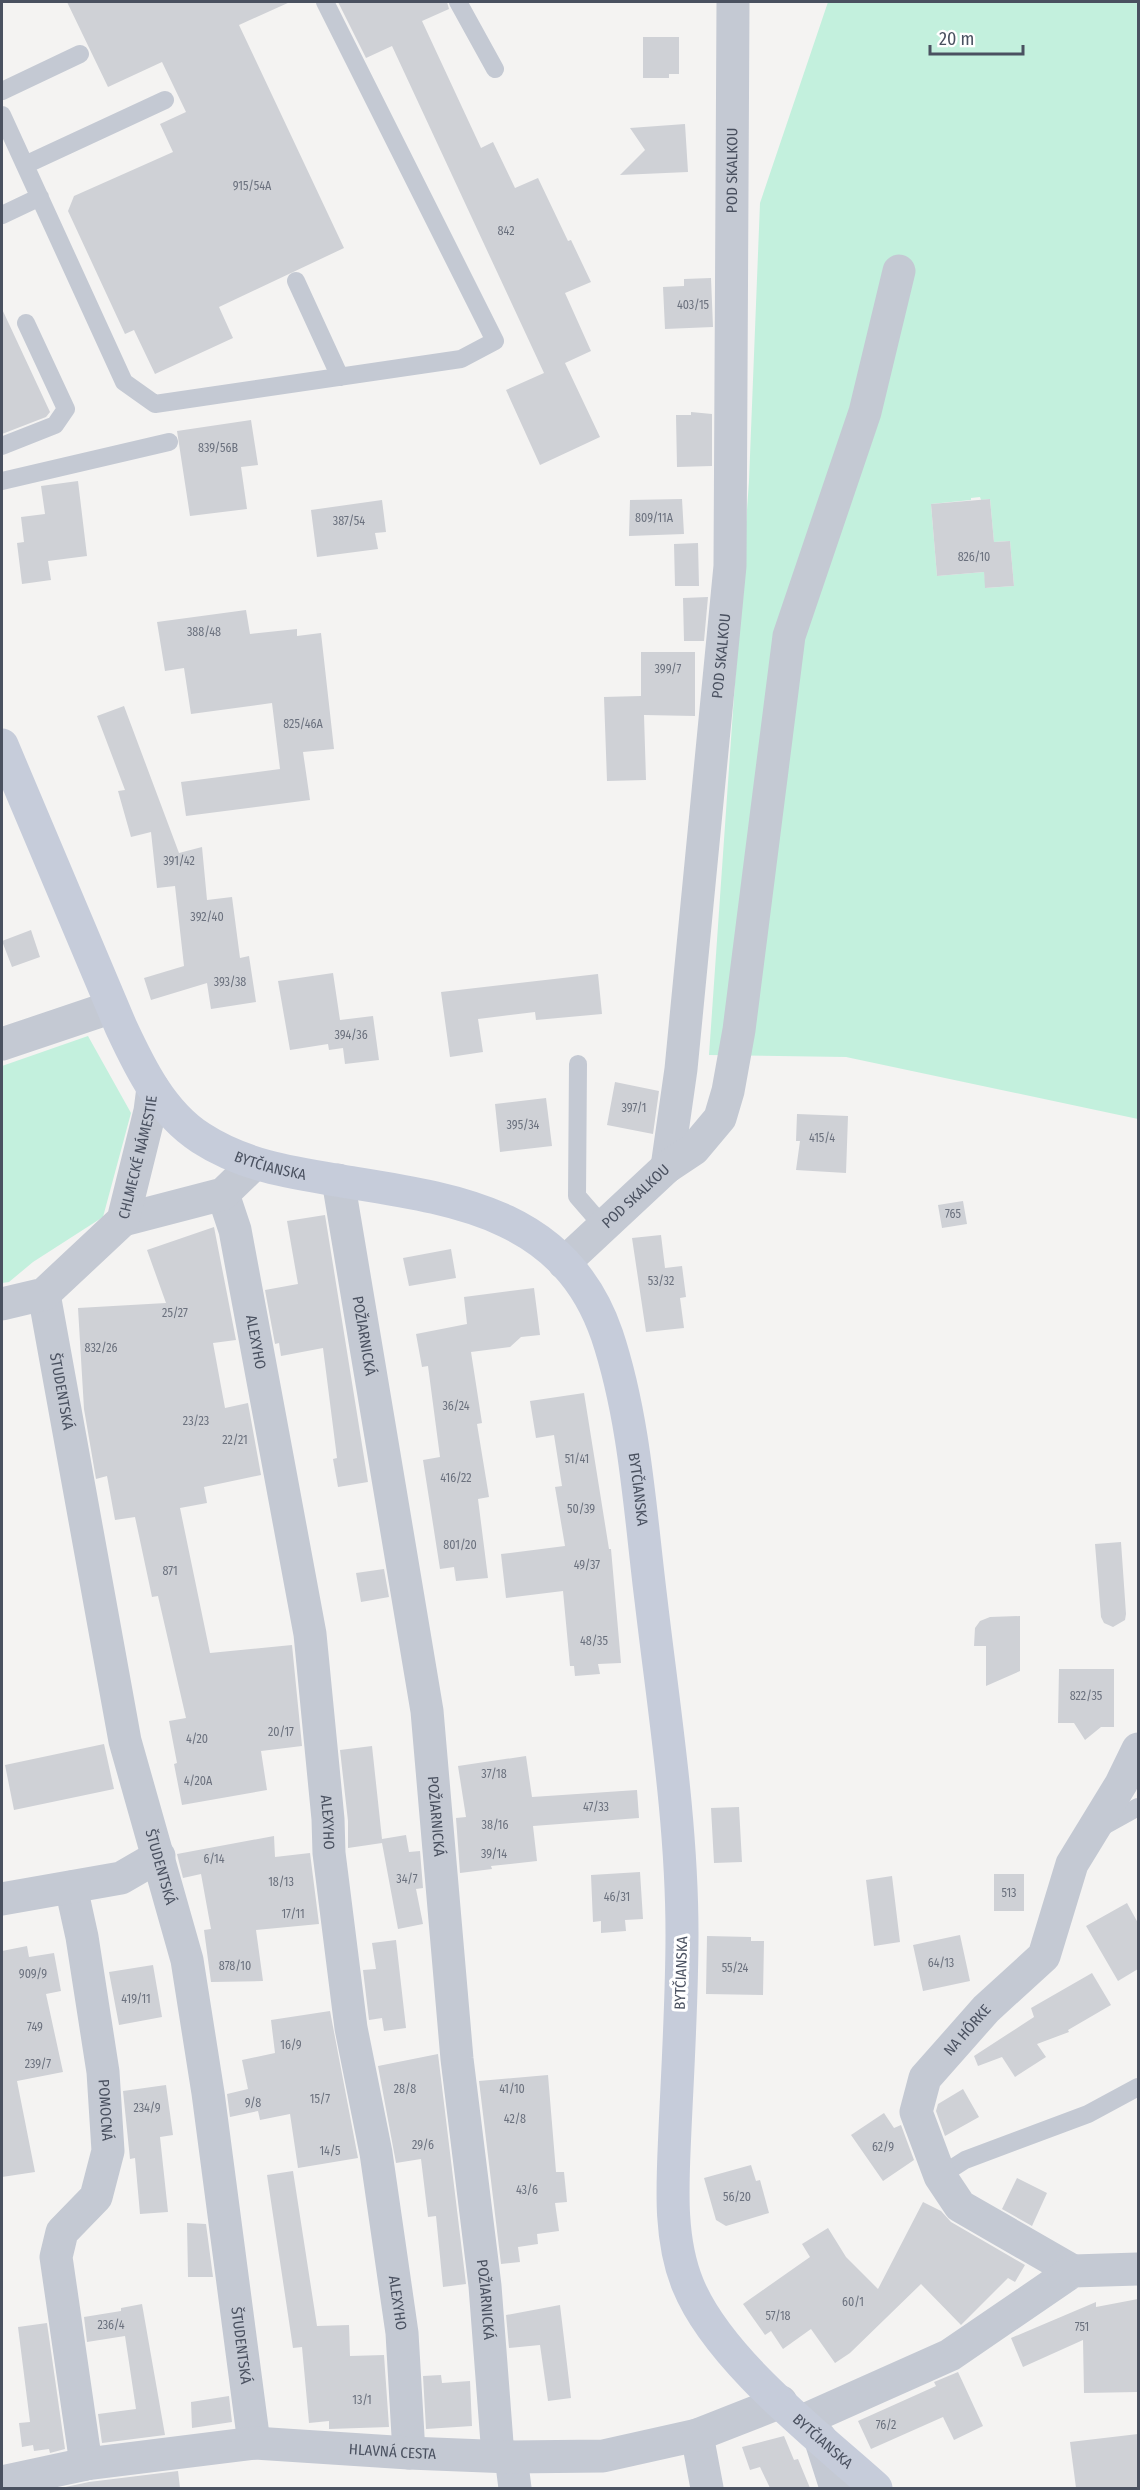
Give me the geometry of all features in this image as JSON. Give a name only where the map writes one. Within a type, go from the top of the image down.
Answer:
[{"type":"main road","name":"BYTČIANSKA","points":[[2,745],[112,1006],[141,1069],[176,1116],[197,1136],[225,1152],[254,1164],[295,1174],[448,1199],[481,1209],[520,1227],[545,1244],[585,1289],[605,1329],[622,1386],[637,1485],[670,1764],[679,1862],[682,1934],[674,2173],[675,2220],[681,2265],[697,2305],[710,2326],[727,2346],[801,2420],[876,2488]]},
{"type":"street","name":"POD SKALKOU","points":[[564,1263],[666,1167],[681,1069],[730,566],[733,2]]},
{"type":"street","points":[[666,1167],[694,1149],[720,1118],[728,1091],[739,1030],[789,636],[865,412],[899,271]]},
{"type":"street","points":[[2,1044],[112,1006]]},
{"type":"street","name":"CHLMECKÉ NÁMESTIE","points":[[2,1304],[44,1294],[123,1220],[150,1110],[153,1088]]},
{"type":"street","points":[[123,1220],[223,1194],[254,1164]]},
{"type":"street","name":"POŽIARNICKÁ","points":[[338,1180],[427,1711],[457,2059],[505,2456],[515,2488]]},
{"type":"street","name":"ALEXYHO","points":[[223,1194],[239,1252],[310,1634],[328,1820],[329,1853],[351,2028],[376,2153],[402,2333],[409,2453]]},
{"type":"street","name":"ŠTUDENTSKÁ","points":[[44,1294],[125,1741],[159,1856],[189,1971],[208,2093],[254,2443]]},
{"type":"street","name":"NA HÔRKE","points":[[1073,2271],[960,2206],[940,2176],[916,2112],[925,2078],[986,2009],[1044,1956],[1072,1864],[1138,1749]]},
{"type":"street","points":[[2,1899],[121,1878],[159,1856]]},
{"type":"street","name":"POMOCNÁ","points":[[71,1887],[82,1937],[103,2072],[108,2151],[96,2197],[62,2232],[56,2257],[86,2463]]},
{"type":"street","points":[[836,2488],[801,2420],[950,2355],[1073,2271],[1138,2269]]},
{"type":"street","name":"HLAVNÁ CESTA","points":[[2,2482],[86,2463],[254,2443],[409,2453],[603,2456],[697,2435],[801,2420]]},
{"type":"street","points":[[697,2435],[707,2488]]},
{"type":"lane","points":[[2,115],[124,382],[155,404],[461,359],[495,341],[325,2]]},
{"type":"lane","points":[[458,2],[495,69]]},
{"type":"lane","points":[[2,91],[80,54]]},
{"type":"lane","points":[[25,165],[165,100]]},
{"type":"lane","points":[[2,215],[40,197]]},
{"type":"lane","points":[[296,281],[340,377]]},
{"type":"lane","points":[[2,446],[55,425],[66,409],[26,323]]},
{"type":"lane","points":[[2,481],[169,442]]},
{"type":"lane","points":[[578,1064],[577,1196],[603,1226]]},
{"type":"lane","points":[[1093,1831],[1138,1807]]},
{"type":"lane","points":[[940,2176],[965,2160],[1088,2114],[1138,2087]]},
{"type":"green space","points":[[828,2],[1138,2],[1138,1119],[846,1057],[709,1055],[749,481],[760,203]],"holes":[[[980,497],[981,500],[990,499],[994,542],[1010,541],[1014,586],[986,588],[984,572],[937,576],[931,504]]]},
{"type":"green space","points":[[88,1036],[131,1113],[103,1217],[33,1262],[9,1282],[2,1283],[2,1066]]},
{"type":"building","points":[[67,2],[290,2],[239,25],[344,248],[219,307],[233,338],[155,374],[134,330],[125,334],[68,211],[74,196],[173,152],[160,124],[186,112],[162,62],[108,87]]},
{"type":"building","points":[[338,2],[447,2],[449,9],[422,21],[481,148],[493,142],[515,188],[538,178],[568,241],[571,240],[591,282],[565,293],[591,351],[565,363],[600,437],[540,465],[506,390],[544,373],[392,46],[366,58]]},
{"type":"building","points":[[643,37],[679,37],[679,74],[669,74],[669,78],[643,78]]},
{"type":"building","points":[[685,124],[688,172],[620,175],[645,150],[630,128]]},
{"type":"building","points":[[711,278],[713,327],[665,329],[663,287],[684,286],[684,279]]},
{"type":"building","points":[[2,309],[50,412],[46,417],[2,434]]},
{"type":"building","points":[[691,412],[712,414],[712,466],[677,467],[676,415],[691,415]]},
{"type":"building","points":[[251,420],[258,465],[241,467],[247,509],[190,516],[177,431]]},
{"type":"building","points":[[78,481],[87,556],[48,561],[51,580],[22,584],[17,543],[24,542],[21,517],[45,514],[41,486]]},
{"type":"building","points":[[682,499],[684,534],[629,536],[630,500]]},
{"type":"building","points":[[990,499],[994,542],[1010,541],[1014,586],[985,588],[984,572],[937,576],[931,504]]},
{"type":"building","points":[[382,500],[386,532],[375,533],[378,549],[317,557],[311,510]]},
{"type":"building","points":[[698,543],[699,586],[675,586],[674,544]]},
{"type":"building","points":[[708,597],[704,641],[684,641],[683,598]]},
{"type":"building","points":[[246,610],[250,634],[297,629],[297,636],[321,633],[334,749],[303,752],[310,800],[186,816],[181,782],[280,769],[272,703],[191,714],[184,668],[165,671],[157,622]]},
{"type":"building","points":[[641,652],[695,652],[695,716],[644,715],[646,780],[607,781],[604,697],[641,696]]},
{"type":"building","points":[[124,706],[179,853],[202,847],[207,900],[232,897],[240,958],[249,956],[256,1002],[211,1009],[207,983],[151,1000],[144,978],[184,966],[175,886],[157,888],[151,832],[131,837],[118,791],[125,790],[97,716]]},
{"type":"building","points":[[31,930],[40,957],[12,967],[2,941]]},
{"type":"building","points":[[333,973],[340,1020],[373,1016],[379,1060],[345,1064],[343,1048],[329,1050],[328,1044],[290,1050],[278,981]]},
{"type":"building","points":[[598,974],[602,1014],[536,1020],[535,1012],[478,1019],[483,1052],[450,1057],[441,992]]},
{"type":"building","points":[[615,1082],[659,1091],[653,1134],[607,1125]]},
{"type":"building","points":[[546,1098],[552,1146],[500,1152],[495,1104]]},
{"type":"building","points":[[797,1114],[848,1116],[846,1173],[796,1170],[800,1141],[796,1141]]},
{"type":"building","points":[[963,1201],[967,1224],[942,1228],[938,1205]]},
{"type":"building","points":[[325,1215],[368,1482],[338,1487],[333,1459],[337,1458],[323,1348],[281,1356],[279,1343],[275,1344],[265,1290],[298,1284],[287,1221]]},
{"type":"building","points":[[214,1227],[236,1340],[213,1343],[225,1408],[248,1403],[261,1475],[204,1487],[207,1503],[180,1508],[210,1653],[292,1645],[302,1746],[261,1751],[267,1790],[182,1805],[169,1721],[186,1718],[158,1596],[152,1597],[135,1517],[115,1520],[107,1476],[96,1479],[84,1409],[78,1308],[166,1303],[147,1250]]},
{"type":"building","points":[[661,1235],[665,1268],[682,1266],[686,1297],[680,1298],[684,1328],[646,1332],[632,1238]]},
{"type":"building","points":[[451,1249],[456,1278],[409,1286],[403,1258]]},
{"type":"building","points":[[534,1288],[540,1335],[521,1337],[510,1347],[471,1352],[482,1423],[477,1424],[489,1497],[478,1499],[488,1578],[456,1581],[454,1567],[440,1569],[423,1460],[440,1457],[428,1366],[422,1367],[416,1334],[467,1324],[464,1297]]},
{"type":"building","points":[[584,1393],[609,1549],[611,1549],[621,1663],[598,1664],[600,1674],[575,1676],[574,1666],[570,1666],[563,1591],[506,1598],[501,1554],[565,1546],[555,1487],[562,1486],[554,1435],[536,1438],[530,1401]]},
{"type":"building","points":[[1121,1542],[1126,1614],[1125,1620],[1113,1627],[1104,1623],[1101,1617],[1095,1544]]},
{"type":"building","points":[[384,1569],[389,1597],[361,1602],[356,1573]]},
{"type":"building","points":[[1020,1616],[1020,1671],[986,1686],[986,1646],[974,1646],[975,1628],[980,1621],[990,1617]]},
{"type":"building","points":[[1059,1669],[1114,1669],[1114,1727],[1101,1727],[1085,1740],[1074,1723],[1058,1723]]},
{"type":"building","points":[[104,1744],[114,1789],[14,1810],[5,1765]]},
{"type":"building","points":[[372,1746],[382,1839],[406,1835],[409,1852],[420,1851],[423,1888],[416,1889],[423,1924],[398,1929],[382,1843],[348,1848],[348,1821],[340,1750]]},
{"type":"building","points":[[526,1756],[532,1797],[637,1790],[639,1818],[533,1826],[537,1861],[491,1866],[492,1869],[460,1873],[456,1818],[466,1817],[458,1766]]},
{"type":"building","points":[[739,1807],[742,1862],[714,1863],[711,1808]]},
{"type":"building","points":[[274,1836],[275,1857],[310,1853],[319,1924],[256,1930],[263,1981],[211,1982],[204,1930],[211,1929],[201,1874],[183,1878],[177,1854]]},
{"type":"building","points":[[640,1872],[643,1919],[625,1920],[626,1931],[601,1933],[601,1921],[593,1922],[591,1875]]},
{"type":"building","points":[[994,1874],[1024,1874],[1024,1911],[994,1911]]},
{"type":"building","points":[[892,1876],[900,1942],[874,1946],[866,1880]]},
{"type":"building","points":[[1127,1903],[1138,1923],[1138,1969],[1118,1981],[1086,1926]]},
{"type":"building","points":[[960,1935],[970,1981],[923,1991],[913,1945]]},
{"type":"building","points":[[707,1936],[751,1937],[751,1941],[764,1941],[763,1995],[706,1994]]},
{"type":"building","points":[[396,1940],[406,2028],[384,2031],[382,2018],[369,2020],[363,1970],[376,1969],[372,1943]]},
{"type":"building","points":[[27,1946],[29,1957],[54,1953],[61,1991],[46,1994],[63,2072],[17,2081],[35,2172],[2,2177],[2,1951]]},
{"type":"building","points":[[153,1965],[162,2017],[119,2025],[109,1972]]},
{"type":"building","points":[[1092,1973],[1111,2005],[1068,2030],[1069,2032],[1037,2044],[1046,2057],[1015,2077],[1002,2057],[978,2066],[974,2056],[1034,2017],[1031,2008]]},
{"type":"building","points":[[330,2011],[358,2158],[298,2168],[290,2114],[260,2120],[258,2111],[230,2117],[227,2094],[248,2089],[242,2060],[275,2053],[271,2020]]},
{"type":"building","points":[[438,2054],[466,2284],[443,2287],[436,2216],[428,2217],[421,2159],[396,2163],[378,2066]]},
{"type":"building","points":[[548,2075],[556,2172],[564,2172],[567,2202],[555,2203],[559,2231],[537,2234],[538,2244],[518,2247],[520,2262],[501,2264],[479,2081]]},
{"type":"building","points":[[166,2085],[173,2135],[160,2137],[168,2212],[140,2214],[135,2158],[130,2159],[123,2091]]},
{"type":"building","points":[[963,2089],[979,2117],[945,2136],[936,2111],[938,2104]]},
{"type":"building","points":[[884,2113],[894,2128],[901,2125],[914,2160],[883,2181],[851,2135]]},
{"type":"building","points":[[751,2165],[756,2181],[760,2180],[769,2213],[726,2226],[716,2220],[704,2178]]},
{"type":"building","points":[[293,2171],[317,2326],[349,2325],[350,2356],[384,2355],[389,2427],[329,2429],[329,2421],[309,2423],[302,2347],[293,2348],[267,2175]]},
{"type":"building","points":[[1017,2178],[1047,2193],[1032,2226],[1002,2209]]},
{"type":"building","points":[[923,2202],[941,2211],[951,2222],[1025,2265],[1015,2282],[1008,2278],[961,2325],[921,2284],[850,2353],[835,2363],[811,2329],[783,2349],[771,2331],[765,2335],[743,2304],[810,2257],[802,2244],[828,2228],[846,2257],[878,2289]]},
{"type":"building","points":[[187,2223],[206,2224],[213,2277],[188,2277]]},
{"type":"building","points":[[1138,2299],[1138,2392],[1084,2393],[1083,2340],[1023,2367],[1011,2338],[1096,2302],[1096,2307]]},
{"type":"building","points":[[142,2304],[165,2435],[102,2443],[98,2414],[136,2409],[125,2336],[87,2342],[84,2317],[121,2311],[121,2308]]},
{"type":"building","points":[[560,2305],[571,2398],[548,2401],[540,2345],[509,2348],[506,2315]]},
{"type":"building","points":[[47,2323],[65,2449],[50,2453],[49,2449],[34,2451],[33,2445],[22,2447],[19,2423],[30,2422],[18,2327]]},
{"type":"building","points":[[958,2372],[983,2426],[954,2440],[943,2417],[871,2449],[858,2421],[936,2386],[934,2382]]},
{"type":"building","points":[[441,2375],[442,2383],[470,2381],[472,2426],[426,2429],[423,2376]]},
{"type":"building","points":[[229,2396],[232,2422],[192,2428],[191,2402]]},
{"type":"building","points":[[1138,2434],[1138,2488],[1076,2488],[1070,2442]]},
{"type":"building","points":[[784,2436],[794,2460],[798,2459],[810,2488],[770,2488],[760,2467],[750,2470],[742,2447]]},
{"type":"building","points":[[178,2471],[180,2488],[61,2488],[89,2482]]}]
